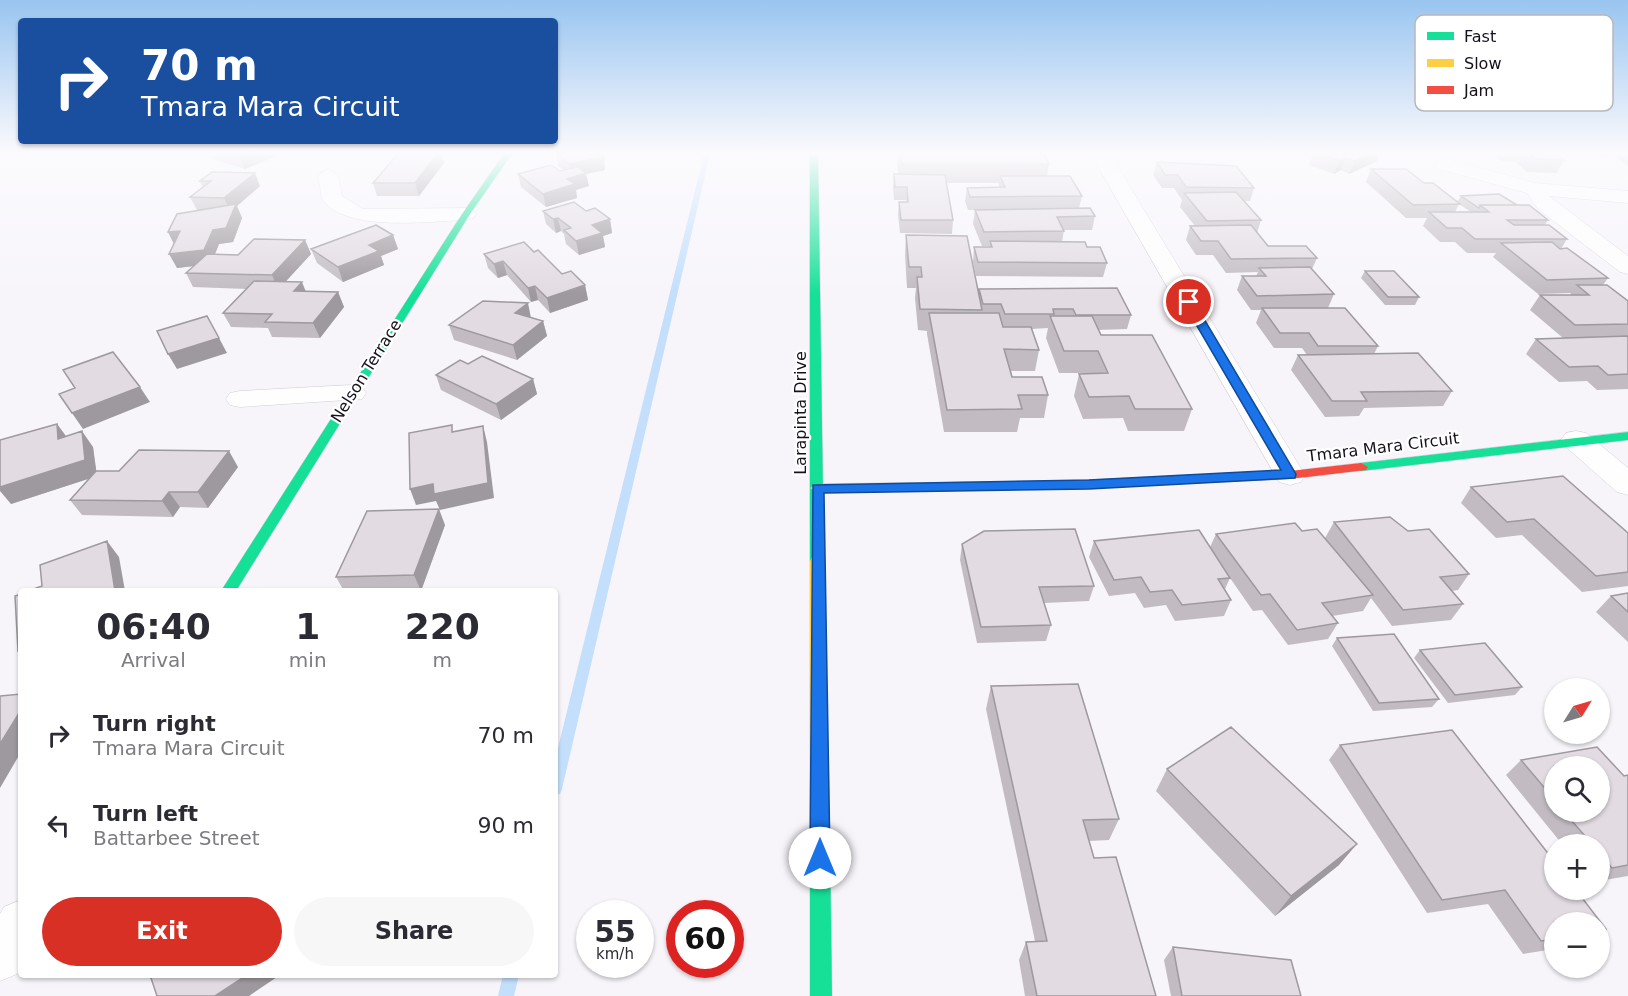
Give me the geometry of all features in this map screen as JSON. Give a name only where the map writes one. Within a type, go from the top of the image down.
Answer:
[{"type":"street","points":[[334,200],[350,212],[363,215],[466,214]]},
{"type":"street","name":"Nelson Terrace","points":[[230,588],[475,200]]},
{"type":"street","name":"Larapinta Drive","points":[[814,200],[821,996]]},
{"type":"street","points":[[1128,200],[1290,474]]},
{"type":"street","points":[[1542,200],[1628,267]]},
{"type":"street","points":[[240,399],[352,393]]},
{"type":"street","name":"Tmara Mara Circuit","points":[[817,488],[1089,484],[1290,474],[1576,440],[1628,436]]},
{"type":"street","points":[[1576,440],[1628,485]]},
{"type":"street","points":[[0,957],[18,929]]},
{"type":"building","points":[[950,200],[953,220],[901,220],[899,202]]},
{"type":"building","points":[[1190,200],[1244,200],[1261,220],[1207,221]]},
{"type":"building","points":[[1408,200],[1455,200],[1460,204],[1413,205]]},
{"type":"building","points":[[1468,200],[1510,200],[1517,205],[1480,205],[1479,208]]},
{"type":"building","points":[[574,202],[586,211],[595,208],[610,219],[592,225],[602,233],[576,241],[564,230],[571,228],[558,218],[553,219],[543,211]]},
{"type":"building","points":[[236,204],[226,228],[213,230],[204,250],[169,254],[180,231],[168,232],[177,214]]},
{"type":"building","points":[[1480,205],[1529,205],[1548,220],[1507,220],[1514,225],[1549,225],[1567,239],[1475,239],[1462,228],[1447,228],[1429,212],[1489,212]]},
{"type":"building","points":[[1090,208],[1095,216],[1057,217],[1064,231],[984,232],[975,210]]},
{"type":"building","points":[[376,225],[393,235],[369,245],[379,251],[338,267],[311,249]]},
{"type":"building","points":[[1251,225],[1268,246],[1306,246],[1317,258],[1231,259],[1218,241],[1201,241],[1190,226]]},
{"type":"building","points":[[906,235],[967,236],[982,310],[920,309],[917,277],[922,277],[921,267],[909,267]]},
{"type":"building","points":[[254,239],[305,240],[272,275],[186,273],[207,254],[238,255]]},
{"type":"building","points":[[990,241],[1085,242],[1087,247],[1100,247],[1107,263],[978,262],[974,247],[992,247]]},
{"type":"building","points":[[524,242],[534,252],[538,250],[562,274],[571,271],[585,285],[547,298],[535,286],[528,288],[503,261],[494,264],[484,254]]},
{"type":"building","points":[[1552,242],[1560,249],[1567,248],[1608,278],[1547,280],[1501,243]]},
{"type":"building","points":[[1310,267],[1334,294],[1257,296],[1242,276],[1266,276],[1259,268]]},
{"type":"building","points":[[1365,271],[1394,271],[1419,297],[1388,297]]},
{"type":"building","points":[[254,281],[302,282],[294,291],[338,292],[313,323],[265,322],[272,314],[223,313]]},
{"type":"building","points":[[1577,285],[1607,285],[1628,301],[1628,324],[1575,325],[1540,295],[1589,295]]},
{"type":"building","points":[[1117,288],[1131,315],[1076,315],[1073,309],[1053,309],[1054,314],[1005,314],[1001,304],[983,304],[979,289]]},
{"type":"building","points":[[483,301],[528,303],[515,313],[543,321],[513,345],[449,325]]},
{"type":"building","points":[[1262,308],[1345,308],[1378,346],[1318,346],[1309,333],[1280,333]]},
{"type":"building","points":[[929,313],[999,313],[1003,327],[1031,327],[1039,350],[1004,349],[1012,377],[1042,377],[1048,395],[1018,395],[1022,409],[947,410]]},
{"type":"building","points":[[207,316],[219,338],[168,354],[157,331]]},
{"type":"building","points":[[1050,316],[1092,316],[1101,335],[1152,335],[1192,409],[1135,409],[1129,396],[1089,397],[1079,374],[1108,373],[1098,351],[1064,351]]},
{"type":"building","points":[[1628,336],[1628,374],[1608,375],[1598,366],[1569,367],[1536,339]]},
{"type":"building","points":[[113,352],[140,387],[72,413],[59,394],[75,388],[63,370]]},
{"type":"building","points":[[1418,353],[1452,391],[1361,392],[1367,401],[1332,401],[1298,355]]},
{"type":"building","points":[[482,356],[533,379],[496,404],[436,375],[460,360],[468,364]]},
{"type":"building","points":[[57,424],[58,439],[82,431],[85,460],[0,487],[0,440]]},
{"type":"building","points":[[452,425],[452,432],[483,426],[488,483],[434,494],[433,484],[410,489],[409,433]]},
{"type":"building","points":[[139,450],[229,451],[198,492],[169,492],[162,501],[70,500],[96,471],[119,471]]},
{"type":"building","points":[[1563,476],[1628,533],[1628,572],[1596,576],[1534,519],[1507,522],[1471,487]]},
{"type":"building","points":[[439,509],[414,575],[336,577],[367,511]]},
{"type":"building","points":[[1390,517],[1408,531],[1429,529],[1469,574],[1440,577],[1463,604],[1403,610],[1334,522]]},
{"type":"building","points":[[1295,523],[1302,531],[1317,529],[1373,595],[1322,603],[1338,623],[1297,630],[1270,594],[1261,595],[1216,534]]},
{"type":"building","points":[[1075,529],[1094,586],[1039,587],[1051,625],[981,627],[962,544],[984,531]]},
{"type":"building","points":[[1199,530],[1230,578],[1218,579],[1231,600],[1182,605],[1172,590],[1150,592],[1141,577],[1114,580],[1094,541]]},
{"type":"building","points":[[107,541],[115,588],[36,588],[42,586],[40,565]]},
{"type":"building","points":[[1628,593],[1628,612],[1611,596]]},
{"type":"building","points":[[18,595],[18,651],[15,596]]},
{"type":"building","points":[[1394,634],[1439,699],[1379,703],[1337,638]]},
{"type":"building","points":[[1485,643],[1522,687],[1455,695],[1420,650]]},
{"type":"building","points":[[1078,684],[1119,819],[1083,820],[1094,858],[1116,857],[1156,996],[1037,996],[1026,942],[1047,941],[991,686]]},
{"type":"building","points":[[18,694],[18,715],[0,744],[0,696]]},
{"type":"building","points":[[1231,727],[1357,844],[1291,896],[1167,769]]},
{"type":"building","points":[[1452,730],[1544,848],[1544,900],[1584,900],[1593,912],[1544,912],[1544,941],[1541,941],[1505,890],[1442,900],[1340,745]]},
{"type":"building","points":[[1597,747],[1605,756],[1544,756]]},
{"type":"building","points":[[1544,756],[1544,787],[1521,760]]},
{"type":"building","points":[[1610,761],[1624,776],[1628,775],[1628,865],[1612,868],[1610,866],[1610,834],[1583,834],[1573,822],[1610,822]]},
{"type":"building","points":[[1173,947],[1291,960],[1301,996],[1182,996]]},
{"type":"building","points":[[151,978],[242,978],[215,996],[157,996]]},
{"type":"waterway","points":[[558,776],[696,200]]},
{"type":"waterway","points":[[506,996],[510,978]]},
{"type":"traffic: fast","points":[[230,588],[475,200]]},
{"type":"traffic: fast","points":[[814,200],[817,561]]},
{"type":"traffic: fast","points":[[1361,467],[1628,436]]},
{"type":"traffic: fast","points":[[820,848],[821,996]]},
{"type":"traffic: slow","points":[[817,488],[1063,485]]},
{"type":"traffic: slow","points":[[817,561],[820,848]]},
{"type":"traffic: jam","points":[[1063,485],[1290,475],[1361,467]]},
{"type":"route","points":[[820,858],[817,488],[1089,484],[1290,474],[1189,302]]}]
